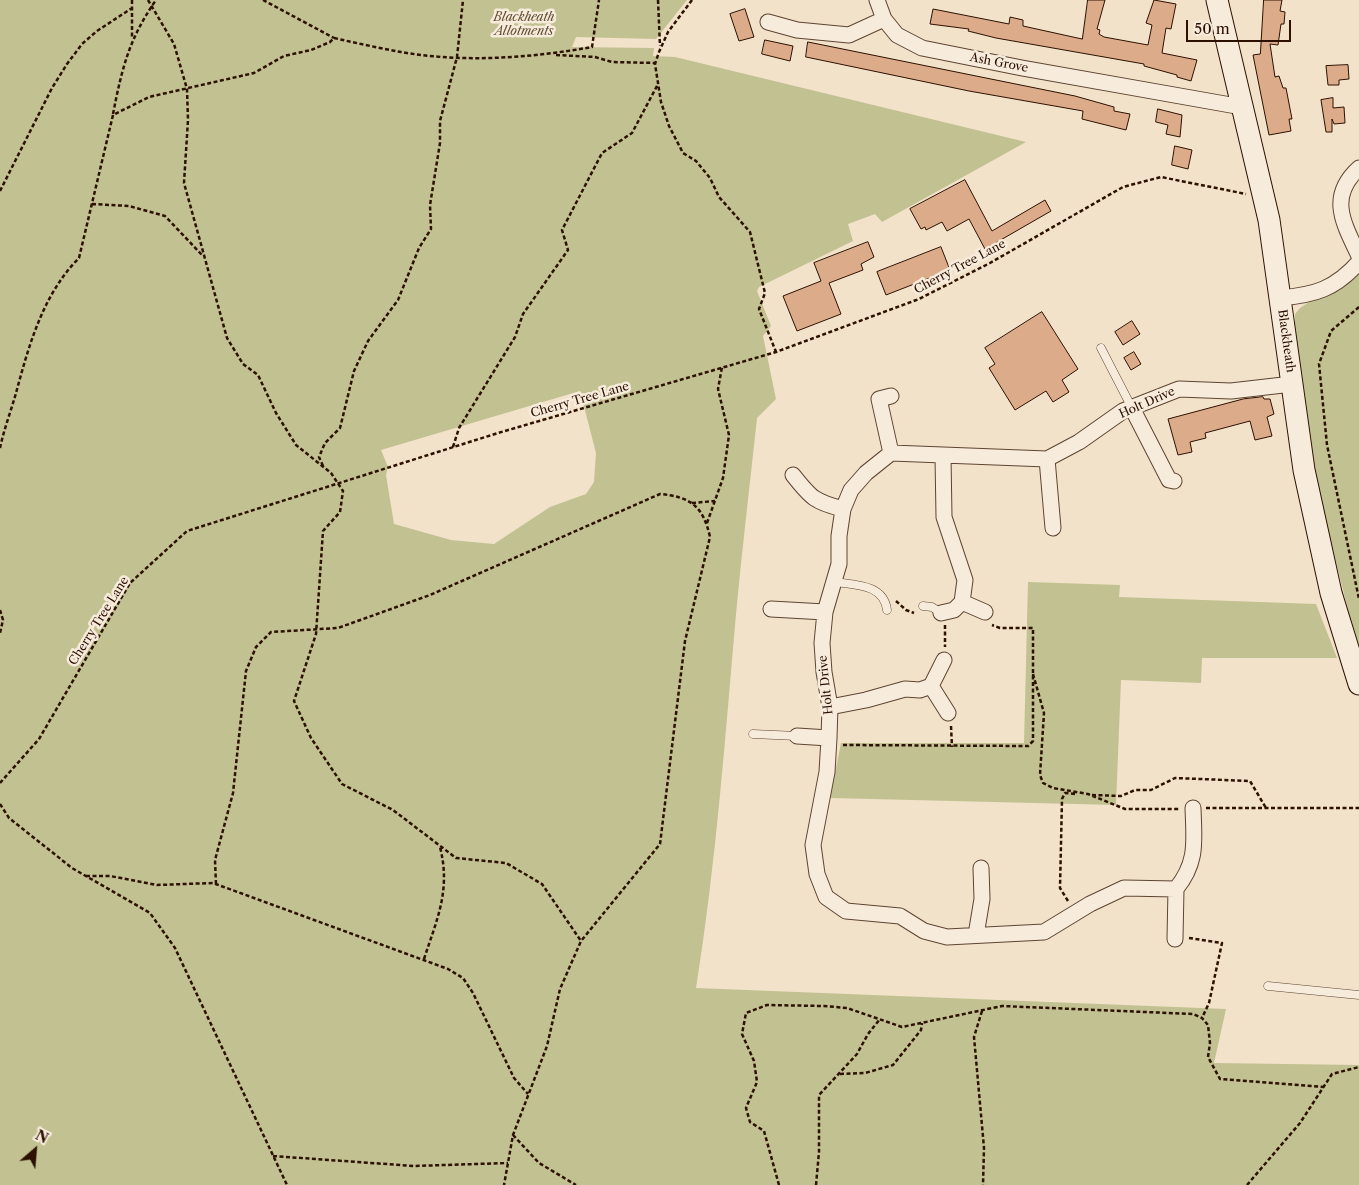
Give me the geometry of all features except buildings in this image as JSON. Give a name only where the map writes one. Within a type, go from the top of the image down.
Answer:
[{"type":"main road","name":"Blackheath","points":[[1216,0],[1263,197],[1280,298],[1304,470],[1331,593],[1359,683]]},
{"type":"street","points":[[768,22],[797,30],[849,35],[884,19],[878,0]]},
{"type":"street","name":"Ash Grove","points":[[884,19],[897,35],[922,48],[1022,68],[1242,107]]},
{"type":"street","points":[[1359,168],[1348,178],[1340,203],[1342,218],[1359,256]]},
{"type":"street","points":[[1280,298],[1304,296],[1336,284],[1359,262]]},
{"type":"street","name":"Holt Drive","points":[[1047,459],[1132,408],[1179,388],[1231,392],[1292,384]]},
{"type":"street","points":[[891,396],[879,399],[891,453],[1047,459],[1048,509],[1053,528]]},
{"type":"street","points":[[1132,408],[1167,481]]},
{"type":"street","name":"Holt Drive","points":[[891,453],[866,473],[851,490],[843,509],[839,536],[839,564],[825,612],[822,643],[824,672],[830,707],[829,740],[826,772],[813,844],[817,874],[826,898],[846,911],[900,916],[924,931],[947,937],[1044,932],[1124,888],[1176,889]]},
{"type":"street","points":[[941,613],[954,610],[962,602],[965,580],[944,517],[943,456]]},
{"type":"street","points":[[793,475],[805,490],[822,504],[843,509]]},
{"type":"street","points":[[962,602],[985,612]]},
{"type":"street","points":[[771,609],[825,612]]},
{"type":"street","points":[[830,707],[866,700],[905,689],[920,690],[931,686],[944,660]]},
{"type":"street","points":[[931,686],[948,713]]},
{"type":"street","points":[[797,736],[829,740]]},
{"type":"street","points":[[1175,939],[1176,889],[1188,875],[1194,853],[1193,808]]},
{"type":"street","points":[[976,935],[982,899],[981,868]]},
{"type":"lane","points":[[1101,348],[1132,408]]},
{"type":"lane","points":[[835,582],[871,588],[880,594],[886,602],[887,610]]},
{"type":"lane","points":[[923,606],[941,613]]},
{"type":"lane","points":[[752,734],[797,736]]},
{"type":"lane","points":[[1268,986],[1359,995]]},
{"type":"path","points":[[132,0],[132,38]]},
{"type":"path","points":[[148,0],[174,44],[187,89],[188,120],[184,183],[227,338],[243,364],[258,375],[276,413],[296,445],[324,467],[343,491],[340,512],[324,531],[316,627],[294,701],[311,738],[342,784],[392,810],[456,858],[506,863],[542,884],[581,941]]},
{"type":"path","points":[[0,448],[23,365],[36,327],[61,278],[79,258],[119,80],[132,38],[156,0]]},
{"type":"path","points":[[263,0],[334,38],[403,53],[456,56],[552,55],[595,57],[612,62],[656,62]]},
{"type":"path","points":[[324,467],[319,457],[325,442],[340,428],[354,371],[368,341],[398,300],[419,248],[431,229],[430,205],[440,143],[440,121],[456,56],[463,0]]},
{"type":"path","points":[[552,55],[592,47],[599,0]]},
{"type":"path","points":[[658,0],[660,49]]},
{"type":"path","points":[[692,0],[668,32],[660,49],[656,62],[658,84],[669,126],[683,153],[701,167],[710,178],[719,197],[750,232],[765,293],[759,309],[776,352]]},
{"type":"path","points":[[0,191],[52,88],[67,64],[82,44],[132,8]]},
{"type":"path","points":[[112,115],[149,97],[254,73],[284,56],[311,50],[330,42],[334,38]]},
{"type":"path","points":[[453,447],[459,428],[515,337],[523,314],[568,250],[562,230],[602,153],[632,133],[658,84]]},
{"type":"path","name":"Cherry Tree Lane","points":[[0,783],[39,739],[130,584],[187,530],[453,447],[776,352],[919,300],[990,263],[1123,188],[1161,177],[1263,197]]},
{"type":"path","points":[[92,204],[129,206],[165,216],[203,255]]},
{"type":"path","points":[[1359,307],[1332,331],[1319,364],[1327,445],[1359,599]]},
{"type":"path","points":[[707,523],[723,478],[729,434],[718,389],[722,367]]},
{"type":"path","points":[[216,884],[215,860],[233,793],[246,671],[256,647],[271,632],[316,627],[338,628],[430,595],[660,494],[682,496],[699,509],[707,523],[710,537],[685,641],[660,844],[581,941],[560,988],[547,1046],[513,1135],[504,1185]]},
{"type":"path","points":[[691,503],[715,500]]},
{"type":"path","points":[[0,610],[3,620],[0,633]]},
{"type":"path","points":[[829,740],[952,747],[1028,746],[1033,742],[1033,628],[994,626],[982,616],[985,612]]},
{"type":"path","points":[[941,613],[946,630],[944,660]]},
{"type":"path","points":[[1033,674],[1044,713],[1040,774],[1043,783],[1053,788],[1088,794],[1125,810],[1359,808]]},
{"type":"path","points":[[948,713],[951,716],[952,747]]},
{"type":"path","points":[[1074,914],[1060,888],[1062,799],[1065,794],[1121,796],[1135,790],[1150,790],[1175,778],[1250,781],[1266,808]]},
{"type":"path","points":[[0,804],[8,818],[72,868],[150,913],[175,948],[287,1185]]},
{"type":"path","points":[[424,959],[445,890],[444,864],[440,846]]},
{"type":"path","points":[[86,876],[110,876],[157,885],[216,884],[424,959],[463,978],[473,993],[514,1078],[528,1094]]},
{"type":"path","points":[[1175,939],[1195,938],[1222,943],[1208,1003],[1202,1018]]},
{"type":"path","points":[[779,1185],[764,1131],[750,1122],[746,1108],[757,1082],[754,1061],[742,1034],[746,1013],[767,1005],[847,1008],[902,1027],[1002,1006],[1183,1014],[1202,1018],[1208,1025],[1210,1043],[1208,1057],[1220,1079],[1324,1087]]},
{"type":"path","points":[[982,1011],[974,1037],[984,1148],[983,1185]]},
{"type":"path","points":[[816,1185],[819,1152],[819,1094],[857,1054],[868,1034],[880,1019]]},
{"type":"path","points":[[838,1074],[865,1073],[893,1065],[921,1030],[922,1023]]},
{"type":"path","points":[[1247,1185],[1300,1123],[1332,1074],[1359,1067]]},
{"type":"path","points":[[513,1135],[539,1163],[576,1185]]},
{"type":"path","points":[[273,1156],[414,1166],[508,1163]]},
{"type":"green space","name":"Blackheath Allotments","points":[[0,0],[687,0],[656,39],[576,37],[572,47],[654,48],[653,56],[675,57],[1026,142],[882,222],[875,214],[848,224],[853,241],[759,287],[757,291],[771,326],[763,336],[776,399],[757,418],[738,590],[715,848],[696,988],[1226,1009],[1214,1063],[1359,1065],[1359,1185],[0,1185]],"holes":[[[580,391],[596,453],[594,482],[586,494],[550,507],[494,544],[451,540],[394,524],[386,475],[388,467],[381,450]]]},
{"type":"green space","points":[[1359,275],[1359,654],[1313,470],[1305,398],[1295,336],[1295,314],[1312,300],[1340,290]]},
{"type":"green space","points":[[1028,582],[1120,585],[1119,597],[1316,604],[1337,658],[1202,658],[1201,683],[1121,680],[1116,805],[830,798],[841,743],[1024,743]]}]
